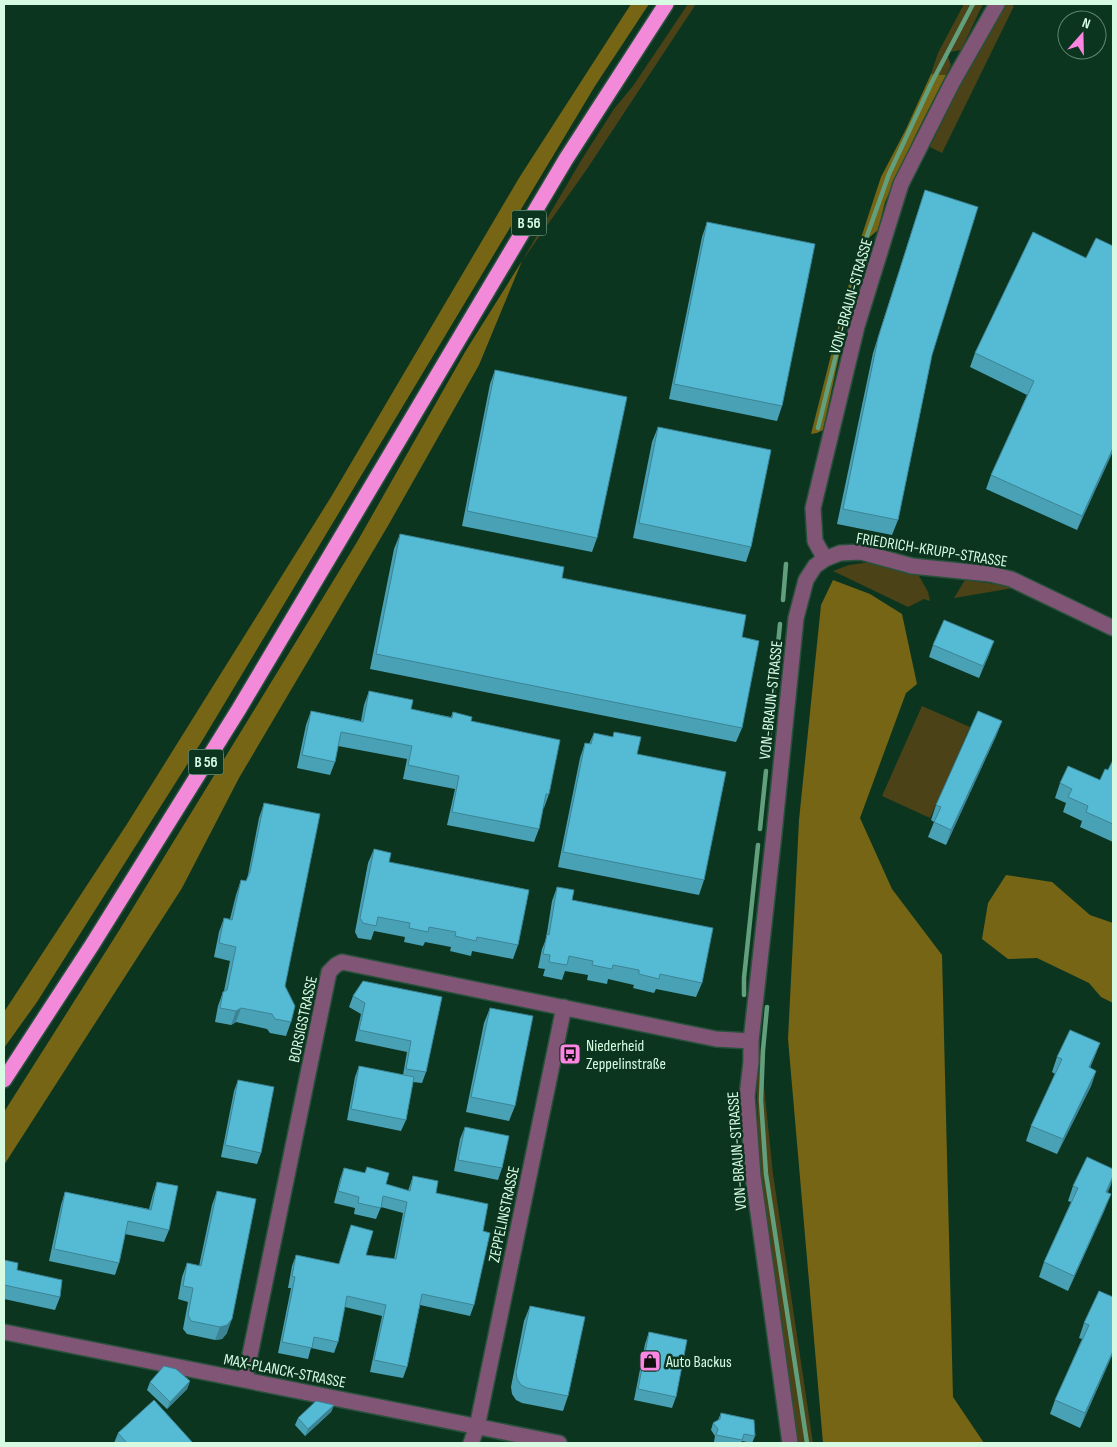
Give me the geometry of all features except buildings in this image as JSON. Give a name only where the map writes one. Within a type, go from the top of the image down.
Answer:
[{"type":"highway","name":"B 56","points":[[4,1080],[92,945],[239,709],[566,159],[666,4]]},
{"type":"street","name":"VON-BRAUN-STRASSE","points":[[790,1443],[753,1176],[747,1096],[751,1062],[751,1041],[796,618],[806,580],[815,566],[824,559],[815,541],[813,508],[857,326],[901,184],[952,84],[996,4]]},
{"type":"street","name":"FRIEDRICH-KRUPP-STRASSE","points":[[824,559],[840,553],[861,552],[912,566],[990,574],[1011,580],[1113,628]]},
{"type":"street","name":"BORSIGSTRASSE","points":[[245,1379],[329,972],[342,962],[716,1039],[751,1041]]},
{"type":"street","name":"ZEPPELINSTRASSE","points":[[471,1443],[477,1427],[564,1007]]},
{"type":"street","name":"MAX-PLANCK-STRASSE","points":[[4,1332],[559,1443]]},
{"type":"shaded area","points":[[631,4],[649,4],[595,86],[202,741],[37,1002],[4,1048],[4,1012],[127,824],[331,497],[519,178]]},
{"type":"shaded area","points":[[688,4],[696,4],[587,169],[522,261],[614,109],[633,86]]},
{"type":"shaded area","points":[[964,4],[983,4],[961,50],[950,52],[948,57],[951,65],[946,75],[931,74],[938,53]]},
{"type":"shaded area","points":[[1004,4],[1014,6],[942,153],[930,147],[978,47]]},
{"type":"shaded area","points":[[931,74],[946,75],[885,202],[878,230],[858,247],[881,177],[906,129]]},
{"type":"shaded area","points":[[522,261],[479,365],[389,524],[239,778],[182,888],[4,1165],[4,1112],[120,929],[357,542],[465,352]]},
{"type":"shaded area","points":[[853,268],[859,278],[842,342],[823,430],[811,434]]},
{"type":"shaded area","points":[[871,562],[918,574],[928,592],[930,601],[924,599],[908,607],[833,571],[849,565]]},
{"type":"shaded area","points":[[833,580],[870,594],[902,614],[917,684],[906,693],[860,818],[892,889],[942,955],[953,1397],[984,1443],[823,1443],[788,1039],[799,820],[821,605]]},
{"type":"shaded area","points":[[965,580],[995,584],[1013,588],[954,598]]},
{"type":"shaded area","points":[[922,706],[970,727],[930,818],[882,796]]},
{"type":"shaded area","points":[[1006,875],[1052,882],[1090,915],[1113,923],[1113,1003],[1101,997],[1089,983],[1037,958],[1008,959],[982,939],[988,903]]},
{"type":"shaded area","points":[[760,1048],[773,1174],[813,1443],[797,1443],[759,1163],[757,1093]]},
{"type":"waterway","points":[[863,247],[889,174],[931,84],[973,4]]},
{"type":"waterway","points":[[818,428],[858,266]]},
{"type":"waterway","points":[[783,600],[786,564]]},
{"type":"waterway","points":[[768,747],[780,624]]},
{"type":"waterway","points":[[760,829],[766,771]]},
{"type":"waterway","points":[[744,995],[744,978],[758,845]]},
{"type":"waterway","points":[[767,1007],[761,1100],[766,1174],[807,1443]]},
{"type":"place","name":"Niederheid Zeppelinstraße","points":[[570,1054]]},
{"type":"place","name":"Auto Backus","points":[[650,1361]]}]
